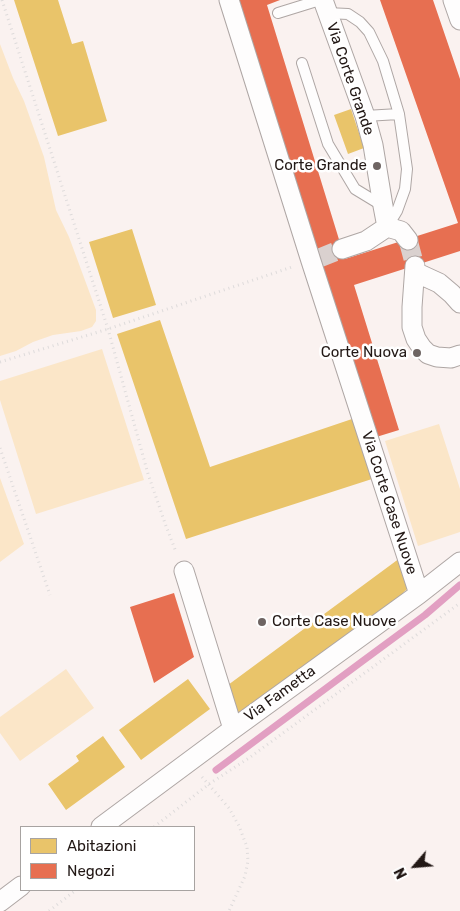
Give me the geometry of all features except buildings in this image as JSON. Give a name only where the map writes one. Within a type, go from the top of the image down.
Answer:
[{"type":"street","name":"Via Corte Case Nuove","points":[[229,0],[314,260],[419,594]]},
{"type":"street","points":[[453,0],[460,20]]},
{"type":"street","name":"Via Corte Grande","points":[[323,4],[366,116],[387,227]]},
{"type":"street","points":[[342,249],[366,241],[387,227],[400,231],[408,240]]},
{"type":"street","points":[[460,303],[439,283],[415,269],[412,327],[416,339],[428,354],[451,358],[460,355]]},
{"type":"street","name":"Via Fametta","points":[[102,826],[460,562]]},
{"type":"street","points":[[184,571],[233,729]]},
{"type":"street","points":[[0,902],[20,887]]},
{"type":"lane","points":[[278,13],[323,4],[348,14],[360,22],[369,32],[384,61],[399,114],[407,169],[405,189],[400,204],[387,227]]},
{"type":"lane","points":[[302,63],[328,144],[355,188],[383,206]]},
{"type":"lane","points":[[366,116],[399,114]]},
{"type":"path","points":[[2,0],[108,329],[148,474],[184,571]]},
{"type":"path","points":[[0,362],[108,329],[314,260]]},
{"type":"path","points":[[0,448],[50,595]]},
{"type":"path","points":[[155,826],[209,784],[250,758],[460,603]]},
{"type":"path","points":[[188,763],[229,808],[239,826],[247,847],[248,862],[245,876],[229,911]]},
{"type":"path","points":[[49,911],[75,891]]},
{"type":"shaded area","points":[[0,44],[24,101],[44,157],[56,210],[69,237],[96,310],[96,321],[92,327],[81,331],[53,335],[0,356]]},
{"type":"shaded area","points":[[102,349],[144,480],[36,514],[0,400],[0,381]]},
{"type":"shaded area","points":[[439,424],[460,489],[460,532],[418,546],[385,441]]},
{"type":"shaded area","points":[[0,478],[24,544],[0,562]]},
{"type":"shaded area","points":[[66,669],[94,708],[20,761],[0,733],[0,717]]},
{"type":"waterway","points":[[216,770],[425,615],[460,585]]},
{"type":"tunnel","points":[[408,240],[415,266]]},
{"type":"tunnel","points":[[317,259],[342,249]]},
{"type":"place","name":"Corte Grande","points":[[377,166]]},
{"type":"place","name":"Corte Nuova","points":[[417,353]]},
{"type":"place","name":"Corte Case Nuove","points":[[262,622]]}]
